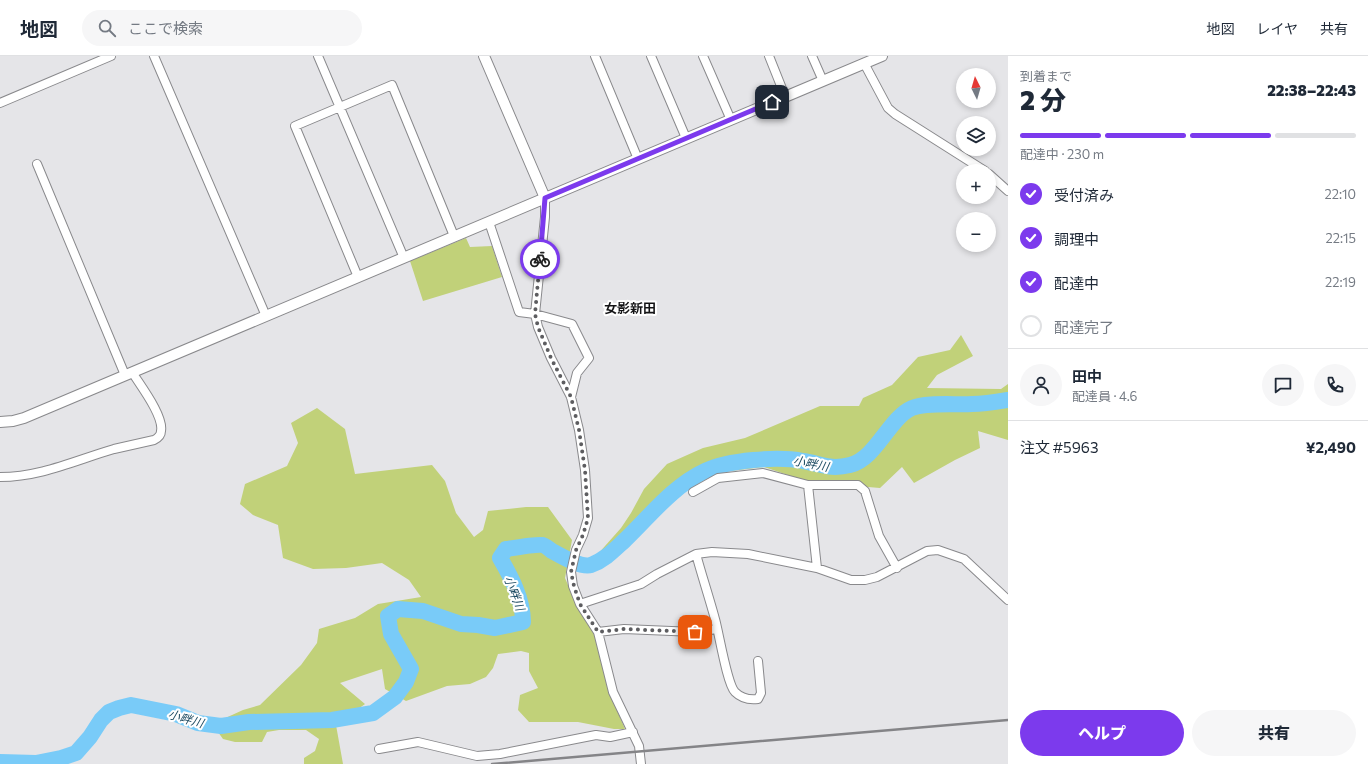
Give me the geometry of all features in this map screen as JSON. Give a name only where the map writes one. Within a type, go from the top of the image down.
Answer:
[{"type":"street","points":[[0,103],[111,56]]},
{"type":"street","points":[[154,56],[266,316]]},
{"type":"street","points":[[318,56],[404,258]]},
{"type":"street","points":[[484,56],[545,198],[535,314],[538,327],[551,358],[571,397],[579,430],[585,470],[588,518],[583,535],[576,550],[571,570],[580,604],[598,632],[613,692],[639,746],[641,764]]},
{"type":"street","points":[[594,56],[638,159]]},
{"type":"street","points":[[652,56],[686,138]]},
{"type":"street","points":[[703,56],[731,120]]},
{"type":"street","points":[[769,56],[786,96]]},
{"type":"street","points":[[812,56],[823,81]]},
{"type":"street","points":[[0,422],[24,418],[882,56]]},
{"type":"street","points":[[864,63],[888,108],[895,114],[974,164]]},
{"type":"street","points":[[358,277],[295,126],[392,85],[454,236]]},
{"type":"street","points":[[0,478],[35,474],[64,467],[114,449],[154,440],[158,438],[162,432],[155,408],[128,374],[37,164]]},
{"type":"street","points":[[996,180],[1008,191]]},
{"type":"street","points":[[489,222],[519,312],[535,314],[572,324],[589,358],[577,373],[571,397]]},
{"type":"street","points":[[693,492],[718,478],[763,473],[808,485],[858,485],[865,491],[879,536],[897,568]]},
{"type":"street","points":[[808,485],[816,568]]},
{"type":"street","points":[[580,604],[640,584],[696,554],[712,552],[748,554],[816,568],[851,580],[865,580],[877,577],[897,568],[927,551],[938,550],[948,552],[964,559],[1008,600]]},
{"type":"street","points":[[696,554],[730,683],[734,692],[743,698],[753,700],[758,699],[761,694],[758,661]]},
{"type":"street","points":[[598,632],[624,629],[695,632],[717,629]]},
{"type":"street","points":[[379,749],[418,742],[477,756],[500,754],[596,735],[610,737],[633,732]]},
{"type":"green space","points":[[466,238],[470,247],[492,246],[502,277],[423,301],[410,261]]},
{"type":"green space","points":[[961,335],[973,356],[937,375],[927,388],[1001,389],[1008,384],[1008,440],[978,431],[980,448],[914,483],[902,467],[880,488],[809,482],[764,467],[713,473],[649,512],[622,538],[597,555],[621,528],[644,489],[667,464],[703,448],[745,438],[820,406],[859,406],[863,398],[892,385],[918,357],[950,350]]},
{"type":"green space","points":[[317,408],[345,429],[355,474],[432,465],[445,481],[456,513],[474,537],[483,530],[488,511],[526,507],[548,507],[572,540],[565,578],[577,606],[596,635],[610,694],[625,729],[614,729],[578,722],[529,722],[518,710],[520,695],[538,688],[529,671],[529,653],[521,651],[498,654],[493,668],[486,677],[470,684],[447,686],[406,701],[385,689],[382,669],[340,683],[365,704],[336,725],[343,764],[304,764],[304,758],[315,751],[319,739],[306,730],[279,730],[267,732],[262,742],[235,742],[223,739],[218,732],[221,720],[243,710],[260,705],[301,665],[317,643],[319,629],[355,618],[378,604],[421,597],[409,580],[382,563],[346,568],[313,569],[283,558],[278,525],[253,515],[240,504],[245,484],[287,466],[298,443],[291,423]]},
{"type":"waterway","name":"小畔川","points":[[0,762],[36,763],[61,758],[76,753],[90,737],[101,720],[109,712],[131,705],[176,714],[198,723],[221,726],[249,722],[332,720],[373,713],[395,697],[406,682],[411,669],[391,634],[388,616],[398,609],[423,611],[461,624],[495,628],[523,622],[519,597],[500,558],[506,549],[543,545],[571,561],[582,565],[591,565],[614,551],[672,493],[693,477],[715,467],[726,464],[767,459],[803,461],[831,467],[850,465],[867,455],[896,420],[912,408],[925,405],[981,404],[1008,400]]},
{"type":"railway","points":[[492,764],[1008,720]]},
{"type":"way so far","points":[[540,259],[535,314],[538,327],[551,358],[571,397],[579,430],[585,470],[588,518],[583,535],[576,550],[571,572],[580,604],[598,632],[624,629],[695,632]]},
{"type":"district","name":"女影新田","points":[[630,308]]},
{"type":"route","points":[[540,259],[545,198],[772,102]]}]
